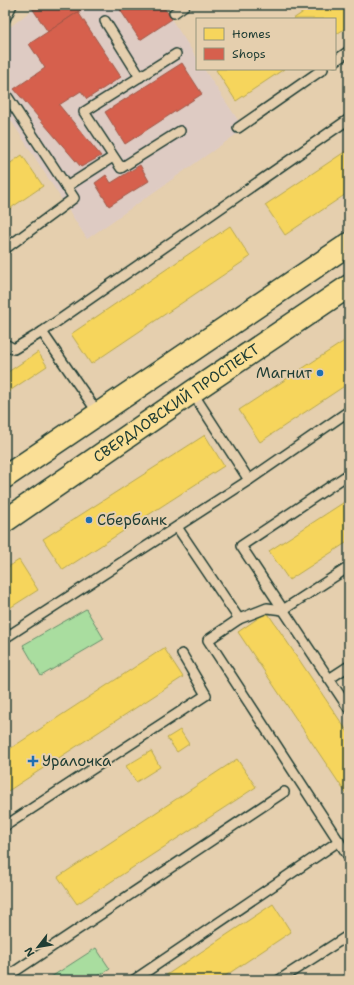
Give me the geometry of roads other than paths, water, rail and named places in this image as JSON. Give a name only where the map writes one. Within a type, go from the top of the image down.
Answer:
[{"type":"main road","points":[[5,477],[349,244]]},
{"type":"main road","name":"СВЕРДЛОВСКИЙ ПРОСПЕКТ","points":[[5,521],[349,286]]},
{"type":"lane","points":[[5,19],[12,5]]},
{"type":"lane","points":[[174,12],[185,5]]},
{"type":"lane","points":[[104,21],[140,77]]},
{"type":"lane","points":[[336,60],[349,51]]},
{"type":"lane","points":[[176,54],[84,112],[121,168],[180,131]]},
{"type":"lane","points":[[238,128],[322,70]]},
{"type":"lane","points":[[5,93],[74,198],[5,249]]},
{"type":"lane","points":[[5,344],[14,349],[42,332],[349,119]]},
{"type":"lane","points":[[66,188],[113,157]]},
{"type":"lane","points":[[42,332],[98,413]]},
{"type":"lane","points":[[192,392],[249,480]]},
{"type":"lane","points":[[5,638],[249,480],[349,411]]},
{"type":"lane","points":[[349,474],[241,546],[349,709]]},
{"type":"lane","points":[[177,527],[239,619]]},
{"type":"lane","points":[[349,567],[283,610],[267,608],[239,619],[208,640],[349,857]]},
{"type":"lane","points":[[5,826],[206,695],[182,654]]},
{"type":"lane","points":[[329,679],[349,666]]},
{"type":"lane","points":[[5,978],[284,792]]},
{"type":"lane","points":[[134,980],[339,841]]},
{"type":"lane","points":[[279,980],[349,935]]},
{"type":"place","name":"Магнит","points":[[320,373]]},
{"type":"place","name":"Сбербанк","points":[[89,520]]},
{"type":"place","name":"Уралочка","points":[[33,761]]}]
